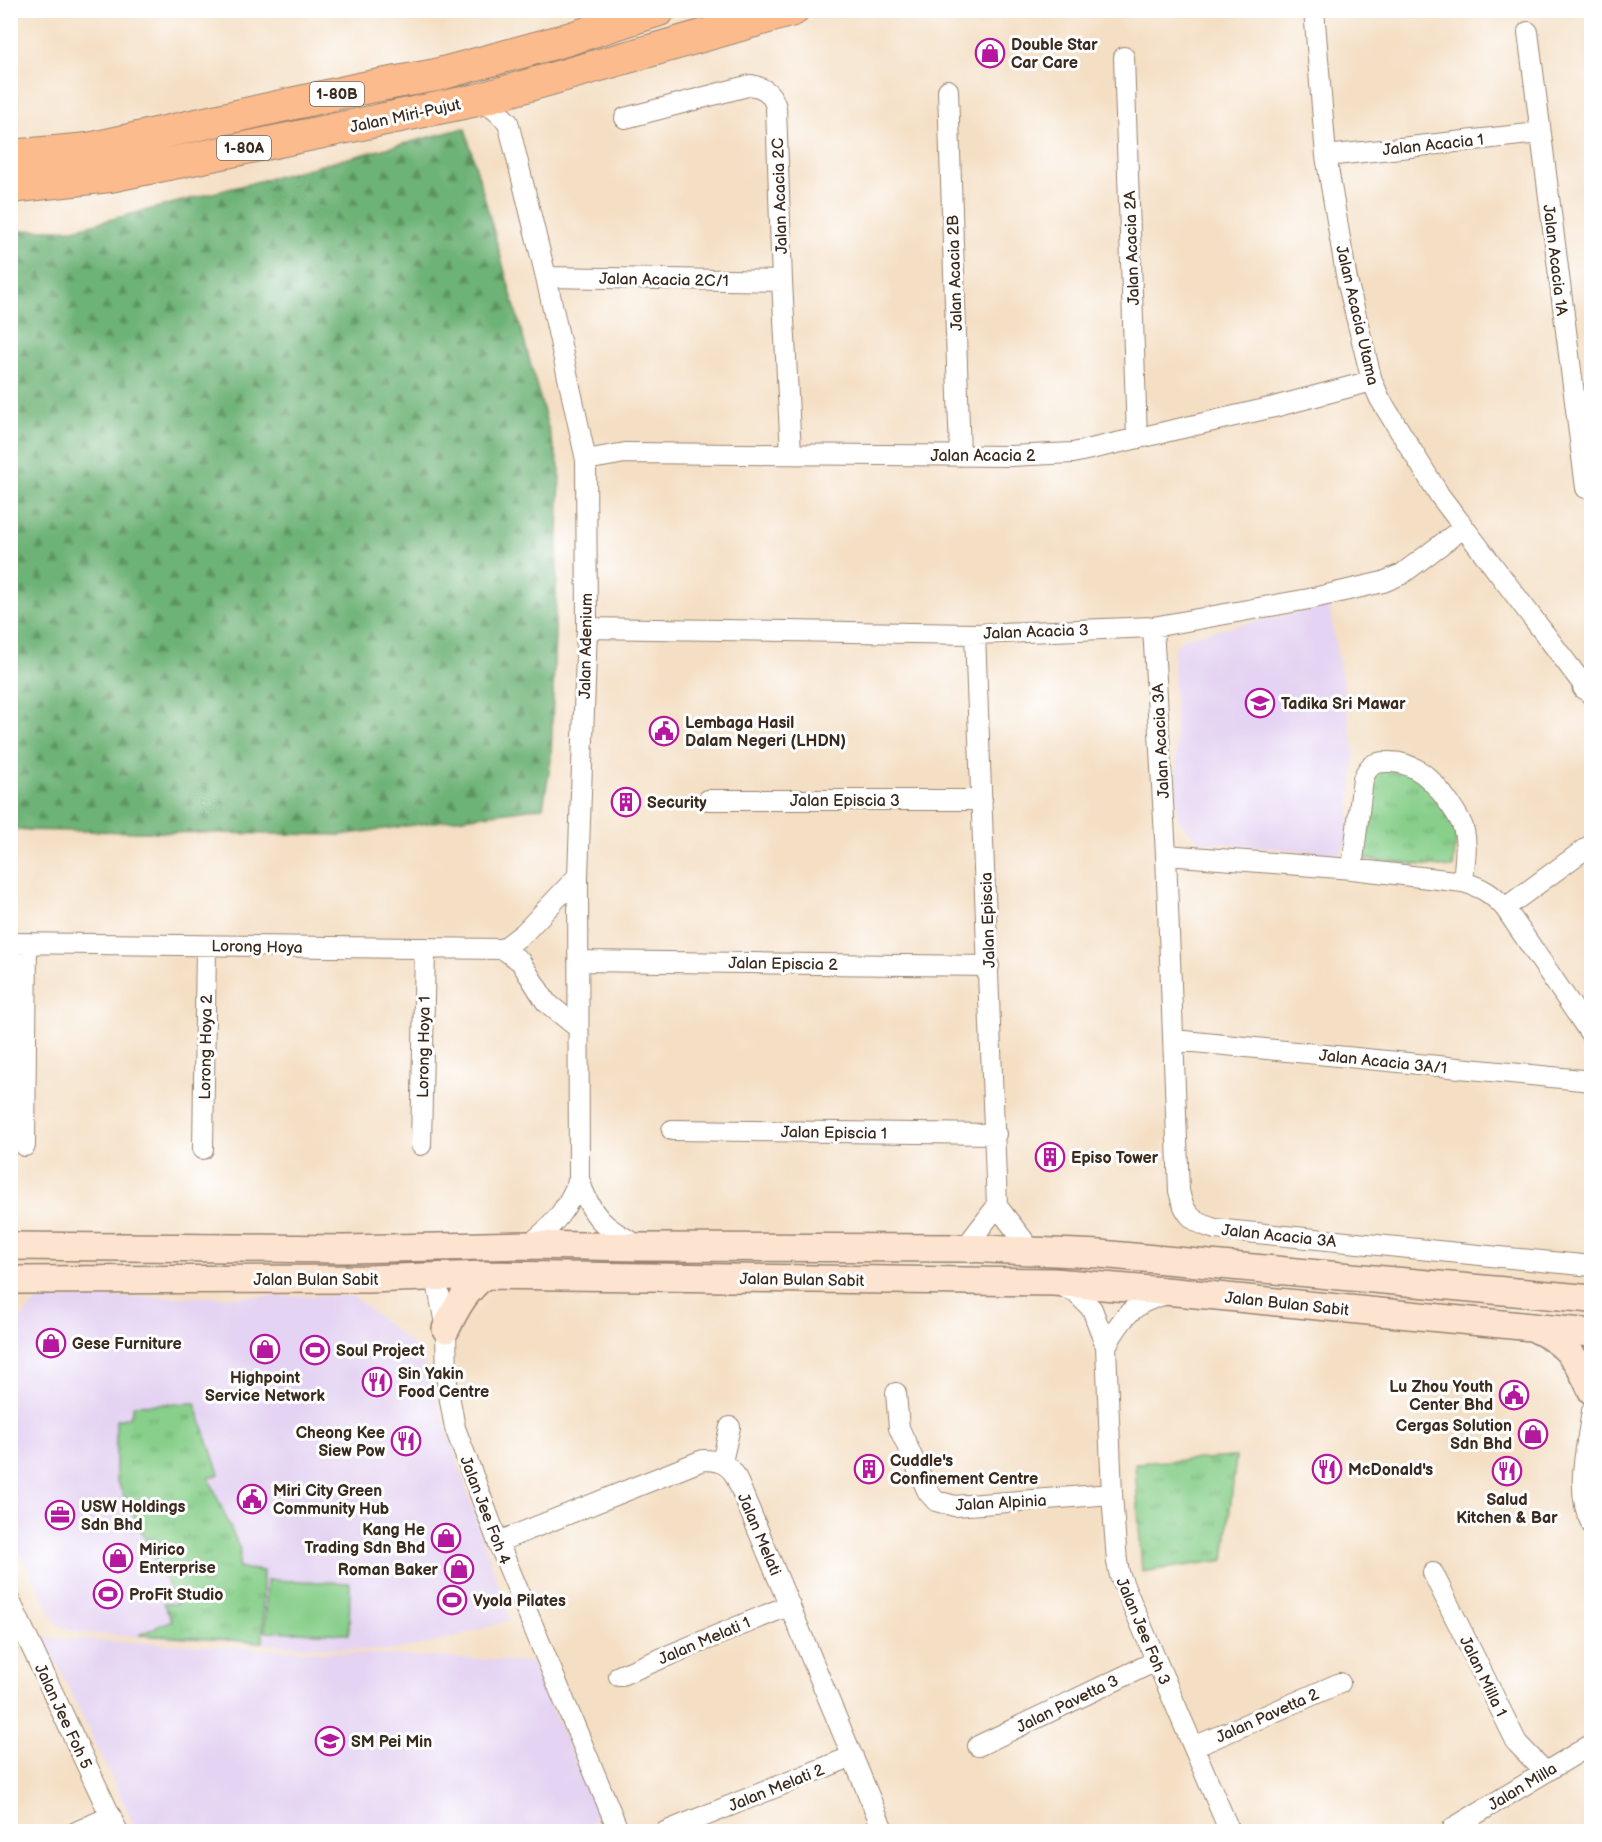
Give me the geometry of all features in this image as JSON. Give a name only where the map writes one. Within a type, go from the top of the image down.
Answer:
[{"type":"highway","name":"Jalan Miri-Pujut","points":[[10,156],[88,149],[347,91],[436,75],[565,40],[659,10]]},
{"type":"highway","name":"Jalan Miri-Pujut","points":[[10,187],[110,176],[477,100],[793,10]]},
{"type":"main road","name":"Jalan Bulan Sabit","points":[[10,1246],[345,1249],[528,1245],[1031,1250],[1100,1254],[1592,1299]]},
{"type":"main road","points":[[345,1249],[371,1257],[415,1262],[436,1277]]},
{"type":"main road","points":[[1100,1254],[1118,1263],[1131,1266],[1562,1312],[1592,1331]]},
{"type":"main road","name":"Jalan Bulan Sabit","points":[[11,1280],[367,1279],[485,1275],[1054,1282],[1592,1331]]},
{"type":"main road","points":[[446,1329],[456,1307],[466,1293],[485,1275]]},
{"type":"main road","points":[[1531,1327],[1554,1337],[1572,1355],[1592,1391]]},
{"type":"street","name":"Jalan Acacia Utama","points":[[1314,10],[1326,156],[1347,280],[1372,381],[1380,399],[1440,496],[1589,688]]},
{"type":"street","name":"Jalan Acacia 1A","points":[[1528,32],[1539,133],[1586,488]]},
{"type":"street","name":"Jalan Acacia 2A","points":[[1124,57],[1137,438]]},
{"type":"street","name":"Jalan Acacia 2C","points":[[625,118],[751,85],[763,88],[773,96],[776,107],[791,453]]},
{"type":"street","points":[[477,100],[494,109],[508,122],[513,107],[525,88]]},
{"type":"street","name":"Jalan Acacia 2B","points":[[948,90],[960,456]]},
{"type":"street","name":"Jalan Adenium","points":[[508,122],[546,277],[586,460],[587,628],[578,876],[579,1179],[586,1201],[598,1219],[620,1236],[643,1247]]},
{"type":"street","name":"Jalan Acacia 1","points":[[1326,156],[1539,133]]},
{"type":"street","name":"Jalan Acacia 2C/1","points":[[546,277],[782,280]]},
{"type":"street","name":"Jalan Acacia 2","points":[[586,460],[626,453],[960,456],[1073,453],[1274,407],[1372,381]]},
{"type":"street","name":"Jalan Acacia 3","points":[[587,628],[975,634],[1153,627],[1309,599],[1383,582],[1402,574],[1463,528]]},
{"type":"street","name":"Jalan Acacia 3A","points":[[1153,627],[1166,855],[1179,1191],[1182,1205],[1195,1220],[1215,1229],[1592,1266]]},
{"type":"street","name":"Jalan Episcia","points":[[975,634],[997,1206]]},
{"type":"street","points":[[1352,869],[1363,779],[1367,770],[1374,763],[1398,762],[1419,770],[1431,779],[1460,821],[1464,830],[1465,842],[1463,882]]},
{"type":"street","name":"Jalan Episcia 3","points":[[708,800],[982,800]]},
{"type":"street","points":[[1505,908],[1592,844]]},
{"type":"street","points":[[1166,855],[1352,869],[1463,882],[1490,892],[1505,908],[1592,1036]]},
{"type":"street","points":[[578,876],[524,933],[503,949],[520,961],[546,1002],[578,1028]]},
{"type":"street","points":[[19,943],[25,1146]]},
{"type":"street","name":"Lorong Hoya","points":[[19,943],[503,949]]},
{"type":"street","name":"Lorong Hoya 2","points":[[203,1149],[206,945]]},
{"type":"street","name":"Lorong Hoya 1","points":[[421,1145],[425,949]]},
{"type":"street","name":"Jalan Episcia 2","points":[[578,961],[989,966]]},
{"type":"street","name":"Jalan Acacia 3A/1","points":[[1174,1040],[1592,1081]]},
{"type":"street","name":"Jalan Episcia 1","points":[[672,1130],[996,1134]]},
{"type":"street","name":"Jalan Adenium","points":[[528,1245],[549,1230],[557,1220],[572,1197],[579,1179]]},
{"type":"street","points":[[965,1248],[997,1206],[1031,1250]]},
{"type":"street","name":"Jalan Jee Foh 4","points":[[436,1277],[446,1329],[450,1407],[455,1428],[477,1491],[619,1832]]},
{"type":"street","name":"Jalan Jee Foh 3","points":[[1054,1282],[1076,1293],[1092,1309],[1106,1346],[1112,1494],[1120,1576],[1230,1832]]},
{"type":"street","points":[[1106,1346],[1117,1326],[1141,1302],[1176,1292]]},
{"type":"street","name":"Jalan Alpinia","points":[[896,1393],[899,1428],[928,1492],[936,1501],[954,1506],[1112,1494]]},
{"type":"street","points":[[1592,1411],[1583,1478],[1583,1498],[1592,1525]]},
{"type":"street","points":[[498,1542],[703,1460],[722,1462],[730,1427]]},
{"type":"street","name":"Jalan Melati","points":[[722,1462],[730,1467],[735,1475],[884,1832]]},
{"type":"street","name":"Jalan Milla 1","points":[[1433,1572],[1517,1743],[1545,1772]]},
{"type":"street","name":"Jalan Jee Foh 5","points":[[10,1601],[115,1824]]},
{"type":"street","name":"Jalan Melati 1","points":[[619,1676],[790,1605]]},
{"type":"street","name":"Jalan Pavetta 3","points":[[978,1746],[1156,1661]]},
{"type":"street","name":"Jalan Pavetta 2","points":[[1194,1747],[1340,1683]]},
{"type":"street","name":"Jalan Milla","points":[[1453,1828],[1592,1744]]},
{"type":"street","name":"Jalan Melati 2","points":[[665,1832],[853,1756]]},
{"type":"street","points":[[76,1832],[115,1824]]},
{"type":"shaded area","name":"Tadika Sri Mawar","points":[[1329,606],[1355,755],[1347,842],[1337,854],[1199,841],[1178,820],[1173,651],[1184,637]]},
{"type":"shaded area","points":[[353,1296],[421,1352],[510,1620],[438,1642],[389,1651],[110,1635],[75,1632],[57,1624],[11,1535],[11,1329],[40,1298]]},
{"type":"shaded area","name":"SM Pei Min","points":[[45,1638],[532,1662],[598,1814],[586,1832],[137,1831]]},
{"type":"green space","points":[[465,128],[560,470],[551,761],[543,807],[341,835],[11,830],[11,231],[74,229]]},
{"type":"green space","points":[[1375,768],[1406,770],[1426,781],[1457,831],[1453,868],[1361,859],[1368,778]]},
{"type":"green space","points":[[195,1403],[219,1474],[209,1478],[240,1550],[239,1568],[263,1571],[263,1642],[139,1635],[172,1620],[163,1603],[177,1604],[116,1479],[116,1420],[130,1417],[134,1405]]},
{"type":"green space","points":[[1236,1457],[1224,1560],[1142,1572],[1135,1463]]},
{"type":"green space","points":[[267,1580],[350,1583],[349,1634],[265,1631]]},
{"type":"place","name":"Double Star Car Care","points":[[990,53]]},
{"type":"place","name":"Tadika Sri Mawar","points":[[1260,703]]},
{"type":"place","name":"Lembaga Hasil Dalam Negeri (LHDN)","points":[[664,731]]},
{"type":"place","name":"Security","points":[[626,802]]},
{"type":"place","name":"Episo Tower","points":[[1050,1157]]},
{"type":"place","name":"Gese Furniture","points":[[51,1343]]},
{"type":"place","name":"Highpoint Service Network","points":[[265,1349]]},
{"type":"place","name":"Soul Project","points":[[315,1350]]},
{"type":"place","name":"Sin Yakin Food Centre","points":[[377,1382]]},
{"type":"place","name":"Lu Zhou Youth Center Bhd","points":[[1514,1395]]},
{"type":"place","name":"Cergas Solution Sdn Bhd","points":[[1533,1434]]},
{"type":"place","name":"Cheong Kee Siew Pow","points":[[406,1441]]},
{"type":"place","name":"Cuddle's Confinement Centre","points":[[869,1469]]},
{"type":"place","name":"McDonald's","points":[[1327,1469]]},
{"type":"place","name":"Salud Kitchen & Bar","points":[[1507,1471]]},
{"type":"place","name":"Miri City Green Community Hub","points":[[252,1499]]},
{"type":"place","name":"USW Holdings Sdn Bhd","points":[[60,1515]]},
{"type":"place","name":"Kang He Trading Sdn Bhd","points":[[446,1538]]},
{"type":"place","name":"Mirico Enterprise","points":[[118,1558]]},
{"type":"place","name":"Roman Baker","points":[[459,1569]]},
{"type":"place","name":"ProFit Studio","points":[[108,1594]]},
{"type":"place","name":"Vyola Pilates","points":[[452,1600]]},
{"type":"place","name":"SM Pei Min","points":[[330,1741]]}]
